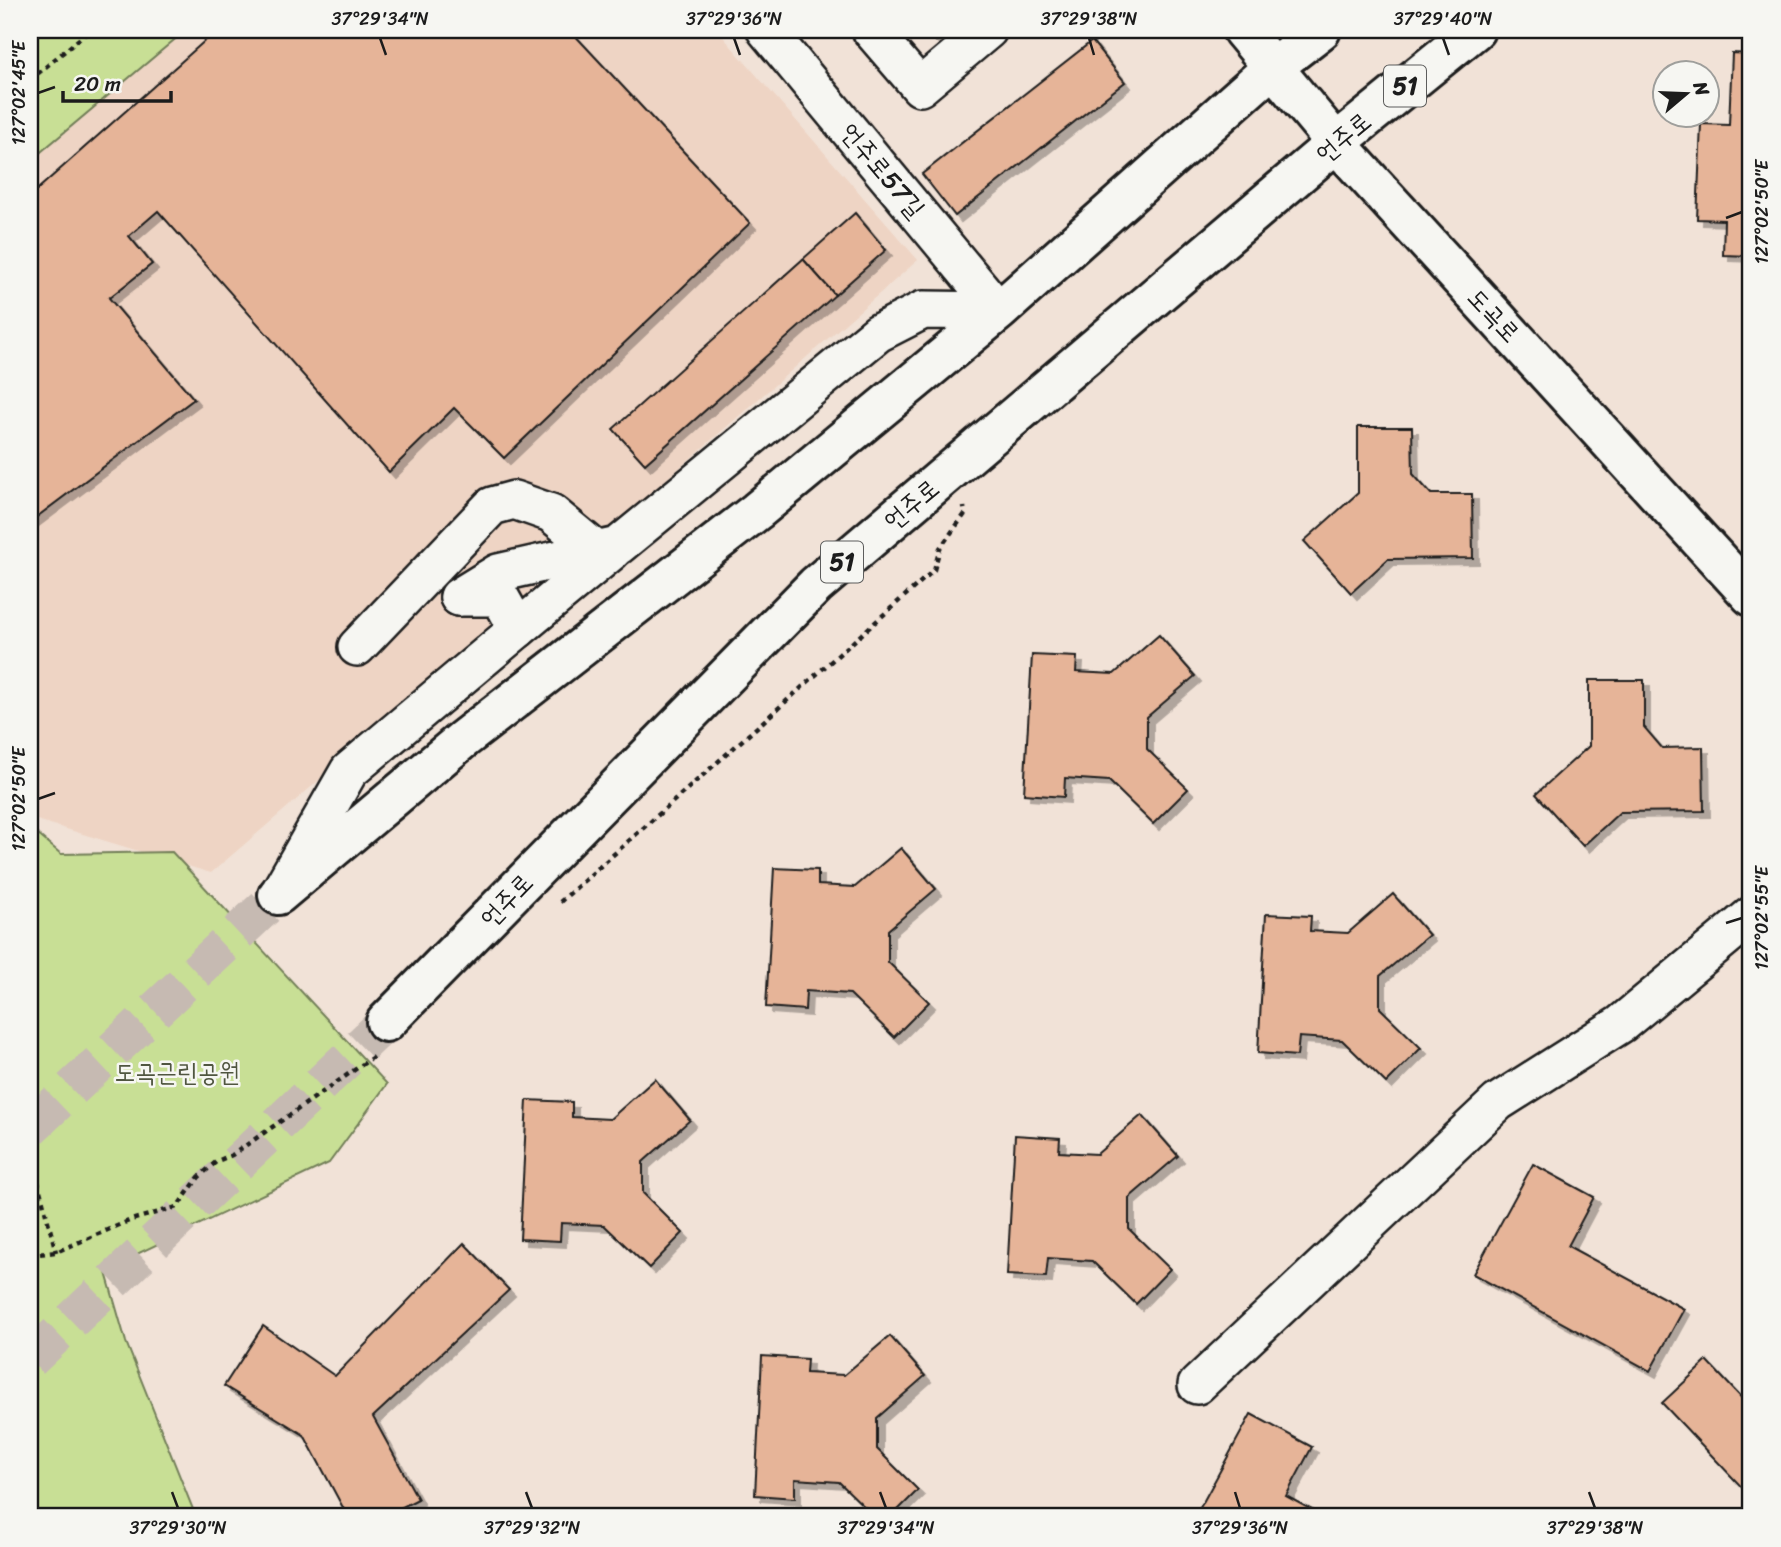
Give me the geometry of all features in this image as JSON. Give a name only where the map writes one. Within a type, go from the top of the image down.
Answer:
[{"type":"main road","name":"도곡로","points":[[1242,30],[1336,142],[1751,596]]},
{"type":"main road","points":[[278,895],[461,741],[757,511],[999,311],[1273,67],[1321,30]]},
{"type":"main road","name":"언주로","points":[[386,1022],[816,585],[1336,142],[1475,30]]},
{"type":"street","name":"언주로57길","points":[[766,30],[999,311]]},
{"type":"street","points":[[871,30],[920,87],[988,30]]},
{"type":"street","points":[[278,895],[349,771],[519,629],[608,548],[878,332],[923,310],[999,311]]},
{"type":"street","points":[[357,647],[492,506],[514,500],[551,513],[608,548]]},
{"type":"street","points":[[519,629],[500,597],[459,597],[498,573],[608,548]]},
{"type":"street","points":[[1197,1385],[1498,1102],[1621,1024],[1751,916]]},
{"type":"path","points":[[30,80],[90,30]]},
{"type":"path","points":[[30,1152],[56,1252]]},
{"type":"shaded area","points":[[186,30],[717,30],[918,260],[211,873],[30,818],[30,161]]},
{"type":"green space","points":[[30,30],[186,30],[30,161]]},
{"type":"green space","name":"도곡근린공원","points":[[30,828],[61,854],[172,852],[387,1084],[329,1163],[105,1269],[126,1342],[196,1517],[30,1517]]},
{"type":"building","points":[[217,30],[570,30],[750,223],[504,458],[454,408],[389,472],[158,211],[129,236],[152,264],[109,298],[194,399],[30,522],[30,196]]},
{"type":"building","points":[[926,30],[949,30],[936,41]]},
{"type":"building","points":[[1092,41],[1125,82],[955,216],[922,174]]},
{"type":"building","points":[[1732,53],[1751,54],[1751,256],[1723,255],[1724,220],[1697,219],[1701,130],[1722,130],[1722,125],[1729,125]]},
{"type":"building","points":[[855,213],[886,250],[835,295],[803,259]]},
{"type":"building","points":[[803,259],[835,295],[645,464],[613,429]]},
{"type":"building","points":[[1358,427],[1412,427],[1413,474],[1431,494],[1472,494],[1473,558],[1388,559],[1351,593],[1304,541],[1358,493]]},
{"type":"building","points":[[1159,635],[1195,676],[1147,717],[1147,749],[1188,789],[1153,824],[1109,781],[1065,778],[1064,797],[1024,794],[1032,655],[1077,657],[1076,672],[1114,674]]},
{"type":"building","points":[[1589,680],[1644,680],[1644,727],[1662,748],[1703,747],[1704,811],[1620,812],[1583,846],[1536,794],[1589,746]]},
{"type":"building","points":[[901,848],[936,889],[888,930],[888,962],[929,1002],[894,1037],[850,994],[806,991],[805,1010],[766,1007],[774,868],[818,870],[818,885],[855,887]]},
{"type":"building","points":[[1393,894],[1429,935],[1380,976],[1380,1008],[1421,1048],[1386,1083],[1342,1040],[1299,1037],[1297,1056],[1258,1053],[1266,914],[1311,916],[1310,931],[1348,933]]},
{"type":"building","points":[[655,1079],[690,1120],[643,1162],[643,1193],[683,1233],[649,1268],[604,1225],[561,1223],[560,1241],[520,1239],[527,1100],[572,1102],[572,1117],[610,1119]]},
{"type":"building","points":[[1142,1115],[1178,1156],[1129,1198],[1129,1229],[1170,1269],[1136,1304],[1092,1261],[1048,1258],[1046,1277],[1007,1275],[1015,1135],[1060,1138],[1059,1152],[1097,1154]]},
{"type":"building","points":[[1533,1164],[1594,1197],[1568,1246],[1684,1309],[1650,1371],[1473,1274]]},
{"type":"building","points":[[464,1243],[509,1290],[373,1417],[418,1499],[383,1517],[348,1517],[304,1435],[224,1386],[263,1326],[335,1376]]},
{"type":"building","points":[[890,1336],[925,1376],[877,1418],[877,1449],[918,1490],[891,1517],[875,1517],[839,1482],[795,1479],[795,1498],[755,1495],[762,1356],[807,1359],[806,1373],[844,1375]]},
{"type":"building","points":[[1707,1361],[1751,1408],[1751,1497],[1662,1403]]},
{"type":"building","points":[[1251,1414],[1312,1447],[1286,1496],[1325,1517],[1195,1517]]},
{"type":"tunnel","points":[[30,1128],[278,895]]},
{"type":"tunnel","points":[[30,1360],[386,1022]]}]
